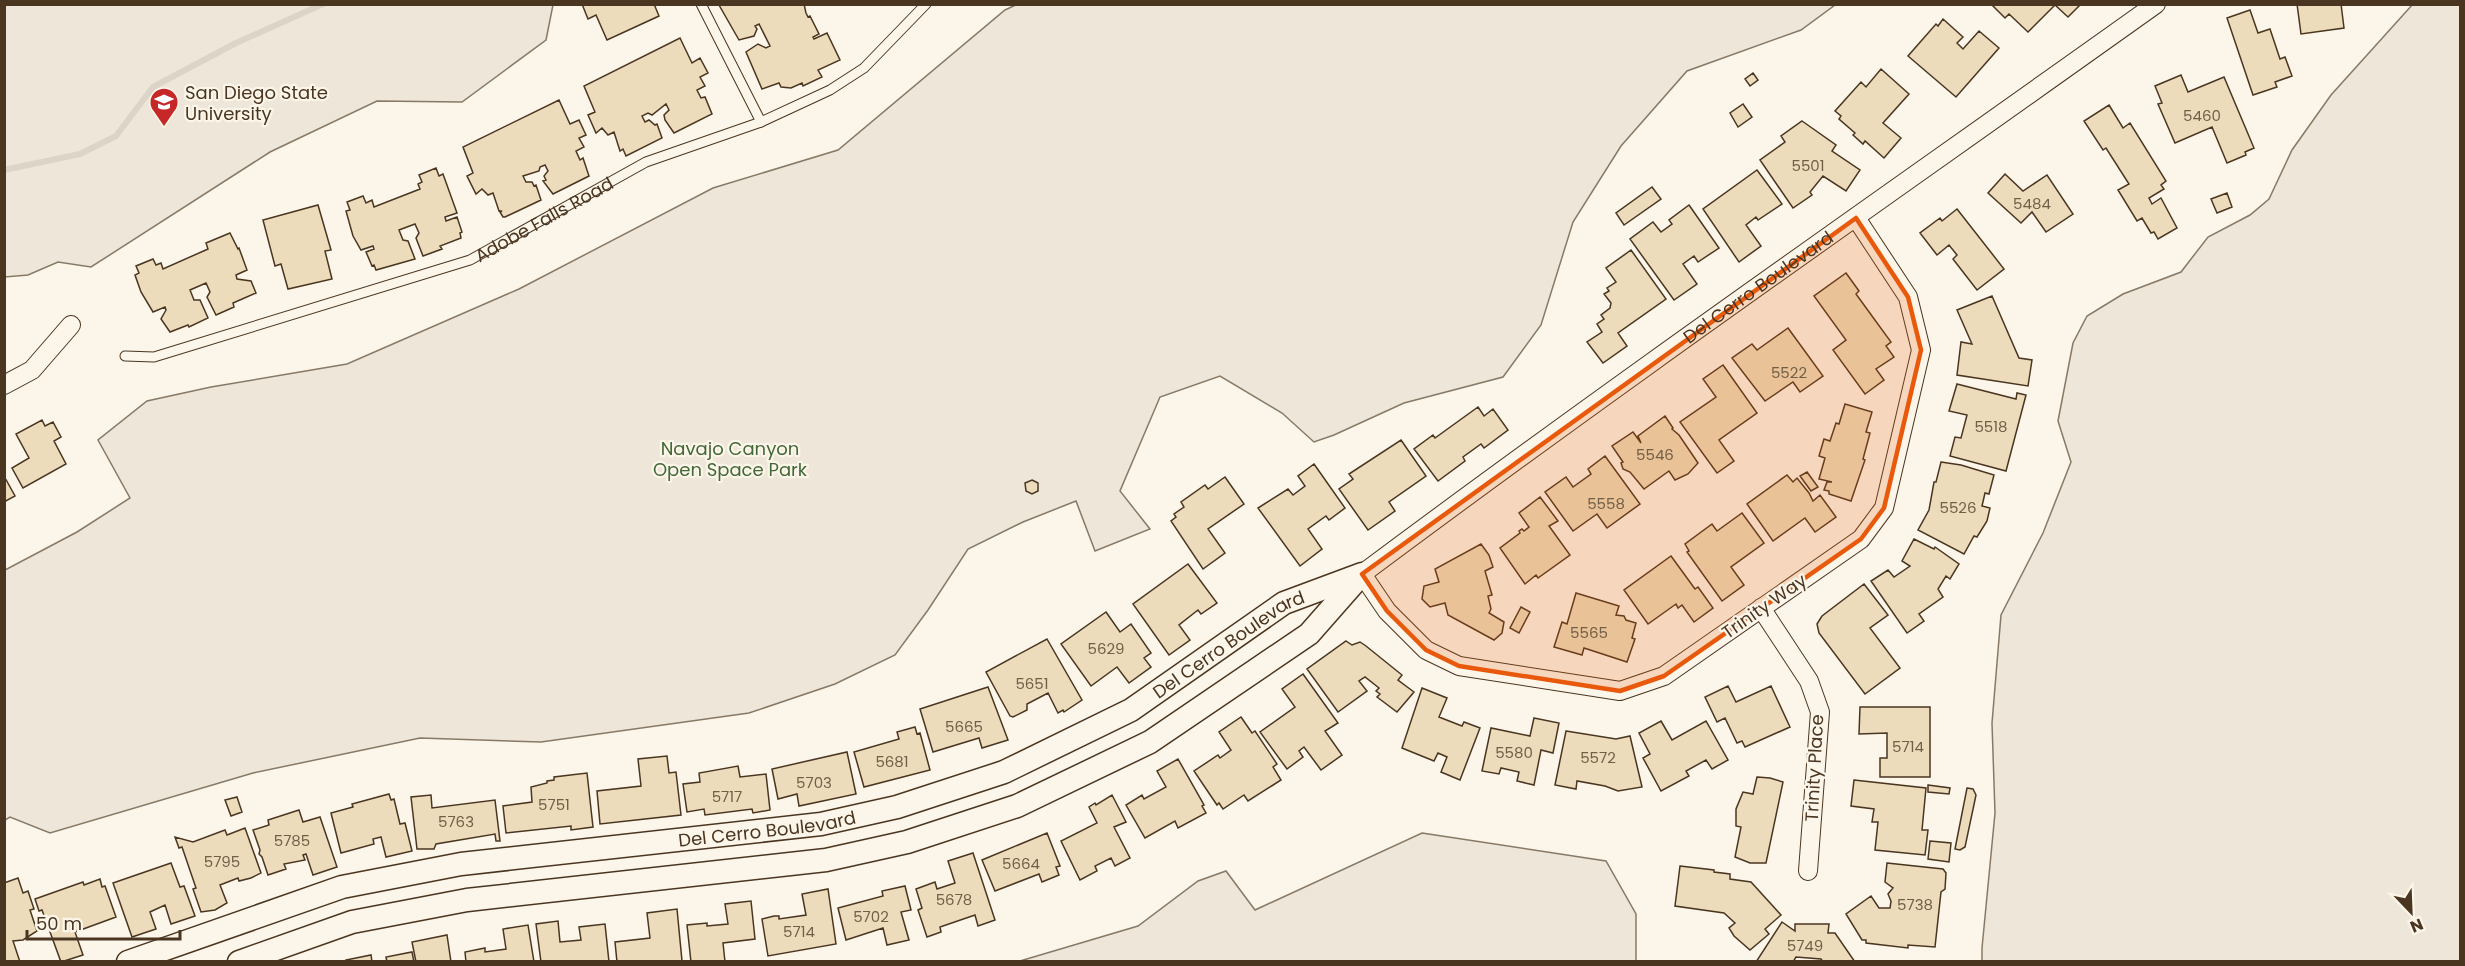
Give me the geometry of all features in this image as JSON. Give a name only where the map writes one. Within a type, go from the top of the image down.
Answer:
[{"type":"street","name":"Del Cerro Boulevard","points":[[239,962],[352,922],[466,900],[826,860],[907,842],[1017,806],[1150,742],[1309,634],[1362,574],[1474,490],[2156,4]]},
{"type":"street","name":"Trinity Way","points":[[1362,574],[1387,610],[1426,650],[1459,666],[1620,691],[1664,676],[1861,539],[1884,508],[1921,350],[1908,297],[1856,218]]},
{"type":"street","points":[[4,385],[32,370],[71,325]]},
{"type":"street","name":"Del Cerro Boulevard","points":[[133,961],[342,887],[461,864],[820,824],[897,807],[1004,772],[1131,710],[1284,603],[1362,574]]},
{"type":"street","name":"Trinity Place","points":[[1761,608],[1809,681],[1820,712],[1808,871]]},
{"type":"lane","points":[[701,4],[761,122]]},
{"type":"lane","name":"Adobe Falls Road","points":[[125,356],[154,357],[470,260],[646,162],[761,122],[831,90],[864,68],[926,4]]},
{"type":"highlighted area","points":[[1856,218],[1908,297],[1921,350],[1884,508],[1861,539],[1664,676],[1620,691],[1459,666],[1426,650],[1387,611],[1362,574]]},
{"type":"green space","name":"San Diego State University","points":[[5,4],[553,5],[546,40],[462,102],[377,101],[270,152],[91,267],[58,262],[28,275],[5,277]]},
{"type":"green space","name":"Navajo Canyon Open Space Park","points":[[1018,4],[1835,5],[1801,30],[1687,71],[1621,146],[1573,222],[1541,325],[1503,377],[1404,403],[1314,442],[1282,413],[1220,376],[1160,397],[1120,491],[1150,529],[1095,551],[1076,501],[1023,522],[968,549],[895,655],[835,684],[749,713],[541,742],[420,738],[253,773],[50,833],[10,817],[5,820],[5,570],[77,532],[130,498],[98,440],[147,401],[211,387],[347,364],[519,289],[713,188],[838,150],[1005,10]]},
{"type":"green space","points":[[2413,4],[2460,5],[2460,961],[1982,961],[1995,813],[1992,723],[2001,615],[2043,533],[2071,462],[2058,421],[2073,343],[2087,316],[2123,294],[2181,272],[2208,237],[2250,215],[2269,199],[2292,150],[2331,95]]},
{"type":"green space","points":[[1422,833],[1606,861],[1636,914],[1636,961],[1020,961],[1138,926],[1198,881],[1226,871],[1255,910]]},
{"type":"building","points":[[582,4],[654,4],[659,16],[607,40],[596,15],[588,19]]},
{"type":"building","points":[[804,4],[808,17],[810,16],[819,34],[813,37],[814,39],[827,33],[840,60],[818,70],[822,77],[803,86],[802,83],[791,88],[781,87],[779,83],[762,89],[746,52],[758,44],[766,48],[770,46],[759,24],[755,26],[757,29],[754,36],[739,40],[719,5]]},
{"type":"building","points":[[1991,4],[2081,4],[2068,17],[2055,5],[2028,32],[2009,14],[2005,18]]},
{"type":"building","points":[[2297,4],[2341,4],[2344,28],[2301,34]]},
{"type":"building","points":[[2250,10],[2258,33],[2270,29],[2280,59],[2285,57],[2292,76],[2275,82],[2277,87],[2253,95],[2227,18]]},
{"type":"building","points":[[1943,19],[1963,37],[1957,43],[1963,49],[1979,31],[1999,48],[1956,97],[1908,56]]},
{"type":"building","points":[[680,38],[692,63],[700,58],[708,73],[700,77],[705,86],[697,90],[701,98],[705,97],[712,114],[674,133],[665,120],[664,115],[669,110],[666,104],[652,115],[648,113],[642,116],[645,122],[649,120],[657,124],[662,138],[626,156],[623,149],[620,151],[614,132],[608,135],[602,128],[596,133],[588,115],[595,112],[584,86]]},
{"type":"building","points":[[1881,69],[1909,94],[1883,123],[1901,138],[1884,158],[1865,141],[1863,144],[1853,135],[1855,133],[1839,119],[1841,116],[1835,111],[1861,82],[1866,87]]},
{"type":"building","points":[[1753,73],[1758,80],[1750,86],[1745,79]]},
{"type":"building","points":[[2181,75],[2188,92],[2224,77],[2254,148],[2245,152],[2246,155],[2227,163],[2212,127],[2175,143],[2158,104],[2162,103],[2155,86]]},
{"type":"building","points":[[559,100],[570,124],[579,120],[586,135],[579,138],[584,147],[576,151],[580,160],[583,158],[589,176],[553,194],[543,181],[546,180],[544,176],[548,171],[545,165],[540,167],[539,171],[523,176],[526,182],[536,185],[541,200],[503,217],[493,193],[488,195],[482,189],[476,194],[467,176],[473,173],[463,147]]},
{"type":"building","points":[[1743,104],[1752,117],[1738,127],[1730,113]]},
{"type":"building","points":[[2109,105],[2123,128],[2130,123],[2166,181],[2161,185],[2164,189],[2149,198],[2152,204],[2161,198],[2177,228],[2158,239],[2154,232],[2151,233],[2142,218],[2137,221],[2118,190],[2129,184],[2106,148],[2103,150],[2084,121]]},
{"type":"building","points":[[1802,121],[1836,145],[1832,151],[1860,170],[1846,191],[1823,176],[1810,192],[1812,195],[1793,208],[1760,160],[1785,142],[1781,136]]},
{"type":"building","points":[[436,168],[439,176],[443,174],[457,213],[445,217],[446,221],[457,217],[462,232],[460,233],[461,238],[440,246],[442,249],[423,256],[416,238],[419,233],[415,224],[399,230],[403,240],[408,241],[415,259],[376,270],[366,252],[374,249],[373,246],[361,250],[353,236],[346,211],[350,210],[347,202],[363,196],[366,203],[372,200],[374,207],[420,189],[418,184],[422,182],[419,175]]},
{"type":"building","points":[[1757,170],[1782,204],[1758,220],[1756,217],[1746,225],[1761,246],[1739,262],[1703,209]]},
{"type":"building","points":[[2005,174],[2023,191],[2047,175],[2073,214],[2046,232],[2032,212],[2021,223],[1988,193]]},
{"type":"building","points":[[1652,187],[1661,199],[1624,225],[1616,213]]},
{"type":"building","points":[[2227,193],[2232,207],[2217,213],[2211,199]]},
{"type":"building","points":[[318,205],[331,250],[325,251],[332,279],[288,289],[281,264],[275,266],[263,220]]},
{"type":"building","points":[[1689,205],[1719,248],[1698,262],[1694,256],[1683,264],[1697,284],[1674,300],[1630,239],[1653,222],[1661,232],[1672,224],[1669,220]]},
{"type":"building","points":[[1957,209],[2004,269],[1977,290],[1953,259],[1957,255],[1949,245],[1937,255],[1920,233],[1940,218],[1942,221]]},
{"type":"building","points":[[230,233],[239,248],[247,270],[236,275],[237,279],[251,281],[256,293],[233,303],[234,307],[216,315],[207,297],[210,292],[206,283],[190,290],[194,300],[200,300],[208,318],[189,327],[188,325],[170,332],[161,319],[166,310],[165,307],[153,312],[141,292],[135,275],[139,273],[136,266],[153,259],[156,265],[161,263],[163,269],[208,249],[206,243]]},
{"type":"building","points":[[1631,250],[1666,299],[1618,333],[1627,346],[1603,363],[1587,342],[1602,332],[1597,324],[1604,319],[1601,315],[1610,308],[1611,303],[1604,294],[1609,291],[1607,288],[1616,282],[1606,268]]},
{"type":"building","points":[[1846,273],[1859,291],[1856,294],[1891,342],[1886,346],[1894,357],[1876,369],[1884,380],[1865,394],[1833,350],[1846,340],[1814,296]]},
{"type":"building","points":[[1992,296],[2019,358],[2032,360],[2028,386],[1957,375],[1961,342],[1972,344],[1957,310]]},
{"type":"building","points":[[1788,328],[1823,376],[1800,392],[1793,382],[1765,401],[1732,358],[1752,344],[1757,350]]},
{"type":"building","points":[[1723,365],[1757,413],[1719,440],[1734,461],[1717,473],[1680,422],[1716,397],[1703,379]]},
{"type":"building","points":[[1957,384],[2016,399],[2017,393],[2026,395],[2006,471],[1950,456],[1955,437],[1961,438],[1967,415],[1949,411]]},
{"type":"building","points":[[1845,404],[1872,412],[1866,432],[1870,433],[1863,459],[1865,460],[1851,501],[1829,494],[1829,491],[1824,490],[1827,482],[1832,482],[1819,479],[1825,458],[1819,456],[1824,439],[1830,441],[1836,423],[1839,424]]},
{"type":"building","points":[[1478,407],[1484,416],[1493,409],[1508,430],[1484,448],[1481,444],[1463,457],[1465,461],[1438,481],[1414,449],[1433,435],[1435,438]]},
{"type":"building","points":[[1665,416],[1698,463],[1688,474],[1675,480],[1669,471],[1644,489],[1630,472],[1623,469],[1621,463],[1623,462],[1612,446],[1633,432],[1641,443],[1638,436]]},
{"type":"building","points":[[42,420],[45,426],[53,422],[61,437],[54,441],[66,464],[23,488],[12,468],[29,458],[16,434]]},
{"type":"building","points":[[1401,440],[1426,476],[1389,502],[1395,511],[1368,530],[1339,489],[1353,479],[1349,474]]},
{"type":"building","points":[[1605,456],[1640,504],[1607,528],[1597,514],[1573,531],[1545,492],[1566,477],[1573,487],[1591,474],[1588,469]]},
{"type":"building","points":[[1941,462],[1961,465],[1994,475],[1989,494],[1985,493],[1982,506],[1990,508],[1987,521],[1977,537],[1974,536],[1964,554],[1918,530],[1929,510],[1934,482],[1936,482]]},
{"type":"building","points":[[1314,464],[1345,508],[1329,520],[1326,516],[1308,529],[1322,549],[1300,566],[1258,508],[1288,489],[1293,495],[1305,486],[1298,476]]},
{"type":"building","points":[[1807,472],[1818,487],[1811,491],[1800,476]]},
{"type":"building","points":[[1787,475],[1793,482],[1797,478],[1813,501],[1820,495],[1836,517],[1815,532],[1805,518],[1773,541],[1747,504]]},
{"type":"building","points":[[4,476],[15,496],[4,502]]},
{"type":"building","points":[[1225,477],[1244,504],[1208,529],[1225,553],[1203,569],[1171,521],[1176,517],[1174,514],[1184,507],[1181,502],[1205,485],[1208,489]]},
{"type":"building","points":[[1032,480],[1038,483],[1038,491],[1032,494],[1026,491],[1025,483]]},
{"type":"building","points":[[1540,497],[1558,521],[1549,526],[1570,555],[1538,578],[1536,575],[1525,584],[1500,548],[1520,533],[1519,531],[1522,529],[1524,531],[1529,527],[1519,513]]},
{"type":"building","points":[[1742,513],[1764,543],[1731,567],[1744,585],[1722,601],[1687,552],[1689,551],[1685,544],[1712,524],[1717,531]]},
{"type":"building","points":[[1914,539],[1934,549],[1935,547],[1959,564],[1950,579],[1946,576],[1938,589],[1943,597],[1919,614],[1924,621],[1907,633],[1871,581],[1888,570],[1894,577],[1910,566],[1902,561]]},
{"type":"building","points":[[1481,544],[1489,555],[1493,567],[1485,571],[1492,595],[1488,596],[1491,609],[1489,613],[1504,622],[1502,633],[1494,640],[1448,615],[1445,603],[1430,607],[1422,599],[1424,586],[1439,582],[1435,569]]},
{"type":"building","points":[[1671,556],[1695,589],[1698,587],[1713,608],[1694,622],[1682,605],[1678,608],[1676,604],[1648,624],[1624,590]]},
{"type":"building","points":[[1188,564],[1217,603],[1201,614],[1198,610],[1179,625],[1190,640],[1169,655],[1133,604]]},
{"type":"building","points":[[1864,584],[1888,615],[1870,628],[1900,668],[1865,694],[1819,633],[1817,624],[1822,616]]},
{"type":"building","points":[[1576,593],[1619,606],[1616,615],[1624,616],[1626,620],[1636,623],[1632,638],[1635,639],[1627,662],[1584,648],[1582,655],[1554,647],[1562,622],[1567,624]]},
{"type":"building","points":[[1521,607],[1530,612],[1519,633],[1510,628]]},
{"type":"building","points":[[1106,612],[1120,632],[1131,624],[1151,653],[1144,658],[1151,667],[1129,683],[1117,667],[1091,686],[1061,644]]},
{"type":"building","points":[[1047,639],[1082,700],[1064,712],[1063,710],[1058,713],[1048,693],[1027,704],[1027,710],[1013,717],[1010,716],[986,672]]},
{"type":"building","points":[[1346,641],[1352,645],[1360,642],[1402,675],[1398,680],[1414,692],[1397,712],[1377,697],[1380,694],[1376,691],[1379,688],[1365,677],[1359,681],[1367,691],[1338,712],[1307,669]]},
{"type":"building","points":[[1303,674],[1338,723],[1325,731],[1342,755],[1321,770],[1304,747],[1299,751],[1303,757],[1287,769],[1260,732],[1295,707],[1282,689]]},
{"type":"building","points":[[1728,686],[1736,702],[1771,686],[1790,727],[1745,747],[1742,741],[1737,743],[1725,718],[1717,722],[1705,697]]},
{"type":"building","points":[[988,687],[1008,740],[982,748],[979,738],[933,752],[920,709]]},
{"type":"building","points":[[1422,688],[1447,698],[1439,717],[1462,726],[1464,722],[1480,728],[1460,780],[1441,772],[1447,757],[1438,753],[1434,761],[1402,748]]},
{"type":"building","points":[[1860,707],[1930,707],[1930,777],[1880,777],[1880,758],[1887,758],[1887,733],[1859,734]]},
{"type":"building","points":[[1241,717],[1252,733],[1255,731],[1277,764],[1273,767],[1281,780],[1248,801],[1244,795],[1223,809],[1219,803],[1217,805],[1194,771],[1218,755],[1220,758],[1231,750],[1219,732]]},
{"type":"building","points":[[1534,718],[1559,723],[1553,753],[1541,750],[1534,785],[1517,781],[1519,772],[1501,768],[1499,774],[1482,771],[1491,728],[1530,736]]},
{"type":"building","points":[[1661,721],[1672,740],[1706,721],[1728,760],[1712,769],[1706,760],[1686,771],[1689,776],[1661,791],[1643,758],[1650,754],[1639,733]]},
{"type":"building","points":[[915,727],[917,734],[920,733],[930,770],[864,787],[854,752],[899,739],[897,732]]},
{"type":"building","points":[[1566,731],[1616,739],[1630,736],[1642,787],[1618,791],[1577,781],[1576,789],[1555,785]]},
{"type":"building","points":[[847,752],[856,794],[799,806],[797,794],[778,799],[772,769]]},
{"type":"building","points":[[667,756],[669,773],[676,772],[681,815],[600,824],[597,791],[641,786],[638,759]]},
{"type":"building","points":[[1178,759],[1204,805],[1202,806],[1206,813],[1178,828],[1175,821],[1145,838],[1126,805],[1142,795],[1144,799],[1166,787],[1157,771]]},
{"type":"building","points":[[738,766],[740,777],[766,774],[770,810],[753,813],[752,809],[705,815],[704,809],[687,812],[683,784],[700,782],[699,773]]},
{"type":"building","points":[[587,773],[593,827],[571,830],[571,826],[506,833],[503,806],[532,802],[531,787],[554,780],[554,777]]},
{"type":"building","points":[[1757,777],[1783,782],[1766,863],[1750,863],[1735,857],[1741,827],[1736,826],[1736,809],[1743,792],[1753,794]]},
{"type":"building","points":[[1854,780],[1926,788],[1922,830],[1928,830],[1925,855],[1875,850],[1878,822],[1872,822],[1874,809],[1851,806]]},
{"type":"building","points":[[1928,785],[1950,788],[1949,794],[1928,792]]},
{"type":"building","points":[[1967,788],[1973,789],[1976,795],[1965,847],[1960,850],[1955,849]]},
{"type":"building","points":[[389,794],[391,800],[394,799],[400,824],[405,823],[412,851],[386,857],[381,837],[373,839],[374,844],[341,853],[331,813],[353,807],[352,804]]},
{"type":"building","points":[[431,795],[432,808],[495,800],[500,841],[496,841],[495,834],[436,844],[434,849],[417,849],[411,797]]},
{"type":"building","points":[[1112,795],[1126,822],[1114,827],[1130,858],[1115,866],[1111,858],[1095,866],[1097,871],[1080,880],[1061,841],[1097,823],[1089,807]]},
{"type":"building","points":[[237,797],[242,812],[231,816],[225,800]]},
{"type":"building","points":[[299,810],[303,822],[320,817],[337,867],[313,875],[306,854],[303,855],[305,860],[284,864],[286,869],[268,875],[259,854],[260,850],[253,830],[269,825],[268,820]]},
{"type":"building","points":[[245,828],[261,873],[251,878],[239,881],[238,878],[220,885],[227,903],[215,910],[201,912],[193,889],[196,888],[182,847],[179,848],[175,837],[193,842],[225,830],[227,835]]},
{"type":"building","points":[[1047,833],[1060,866],[1056,867],[1059,875],[1042,882],[1039,874],[995,891],[982,860]]},
{"type":"building","points":[[1930,841],[1951,843],[1949,862],[1928,859]]},
{"type":"building","points":[[973,853],[995,920],[978,926],[975,915],[940,927],[941,932],[927,937],[918,910],[922,908],[916,889],[935,882],[937,889],[955,883],[948,861]]},
{"type":"building","points":[[171,863],[180,887],[184,886],[195,916],[171,924],[165,905],[150,912],[156,929],[132,937],[113,883]]},
{"type":"building","points":[[1887,863],[1943,869],[1946,873],[1945,889],[1941,892],[1935,947],[1908,945],[1908,948],[1866,943],[1846,914],[1871,896],[1879,908],[1890,908],[1891,901],[1888,894],[1893,888],[1885,882]]},
{"type":"building","points":[[1680,866],[1714,870],[1714,872],[1730,874],[1730,879],[1751,882],[1781,915],[1765,929],[1769,934],[1750,950],[1734,936],[1729,928],[1735,923],[1724,913],[1675,906]]},
{"type":"building","points":[[18,878],[23,893],[28,891],[34,909],[30,910],[37,931],[23,940],[13,941],[20,962],[4,962],[4,883]]},
{"type":"building","points":[[100,879],[102,887],[105,886],[116,917],[75,932],[83,955],[61,962],[42,910],[39,911],[35,899],[83,882],[84,885]]},
{"type":"building","points":[[905,886],[911,910],[901,912],[909,940],[887,945],[883,928],[846,940],[838,908],[883,896],[882,891]]},
{"type":"building","points":[[828,889],[836,944],[768,956],[762,919],[774,916],[779,916],[779,919],[806,915],[802,894]]},
{"type":"building","points":[[751,901],[755,939],[723,943],[725,962],[691,962],[687,925],[728,924],[725,904]]},
{"type":"building","points":[[677,909],[682,961],[617,962],[615,942],[650,938],[647,913]]},
{"type":"building","points":[[558,921],[560,942],[581,940],[579,927],[605,924],[609,962],[541,962],[536,924]]},
{"type":"building","points":[[1782,922],[1795,931],[1795,924],[1829,924],[1828,933],[1835,933],[1855,962],[1823,962],[1821,959],[1796,957],[1793,962],[1756,962]]},
{"type":"building","points":[[528,925],[534,962],[466,962],[465,952],[485,948],[485,952],[506,949],[503,929]]},
{"type":"building","points":[[447,935],[451,962],[416,962],[412,942]]},
{"type":"building","points":[[412,952],[414,962],[387,962],[386,957]]},
{"type":"building","points":[[371,955],[372,962],[347,962],[346,960]]},
{"type":"waterway","points":[[4,170],[80,154],[116,136],[153,87],[236,43],[323,4]]},
{"type":"place","name":"San Diego State University","points":[[164,128]]}]
